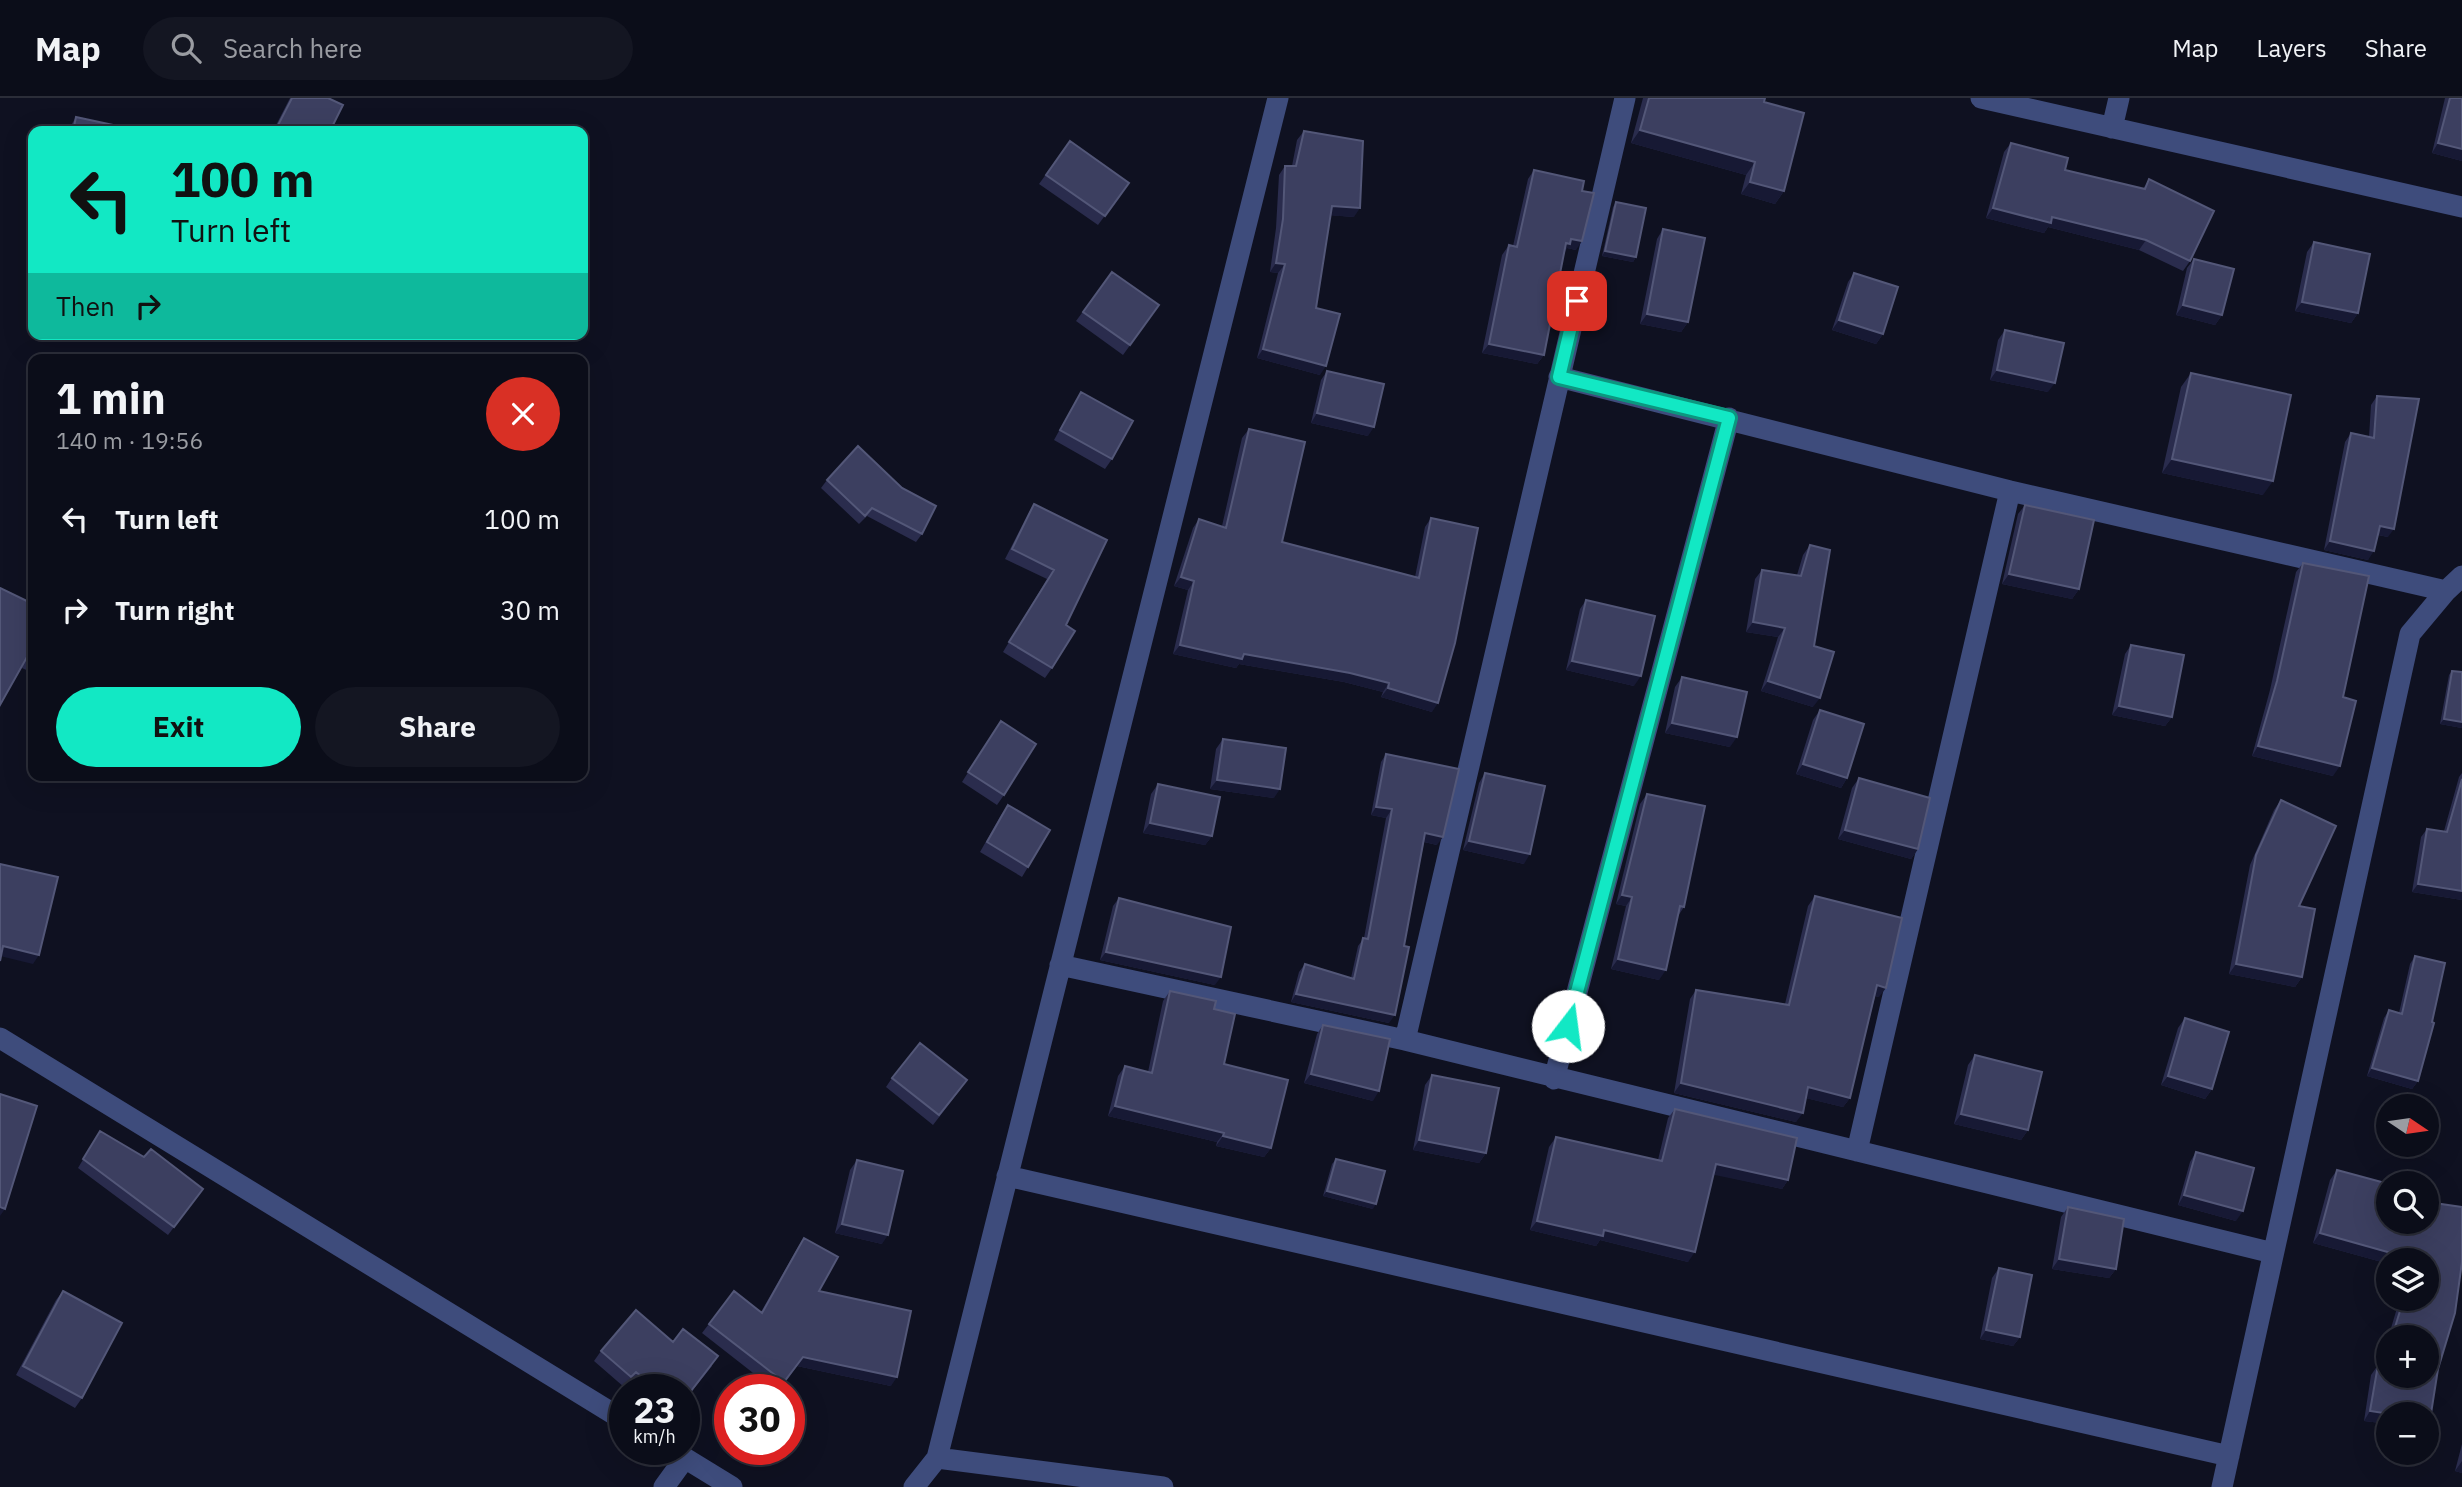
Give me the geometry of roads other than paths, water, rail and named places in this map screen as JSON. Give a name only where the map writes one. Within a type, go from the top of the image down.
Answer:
[{"type":"street","points":[[914,1487],[937,1458],[1278,98]]},
{"type":"street","points":[[1405,1040],[1625,98]]},
{"type":"street","points":[[1981,98],[2462,207]]},
{"type":"street","points":[[2112,128],[2119,98]]},
{"type":"street","points":[[1559,377],[2010,491],[2446,591]]},
{"type":"street","points":[[1554,1079],[1729,418]]},
{"type":"street","points":[[1857,1151],[2010,491]]},
{"type":"street","points":[[2222,1487],[2410,634],[2462,576]]},
{"type":"street","points":[[1060,965],[1405,1040],[1554,1079],[2273,1253]]},
{"type":"street","points":[[0,1038],[609,1411]]},
{"type":"street","points":[[1007,1176],[2229,1456]]},
{"type":"street","points":[[937,1458],[1163,1487]]},
{"type":"street","points":[[664,1487],[673,1465]]},
{"type":"street","points":[[696,1465],[732,1487]]}]
